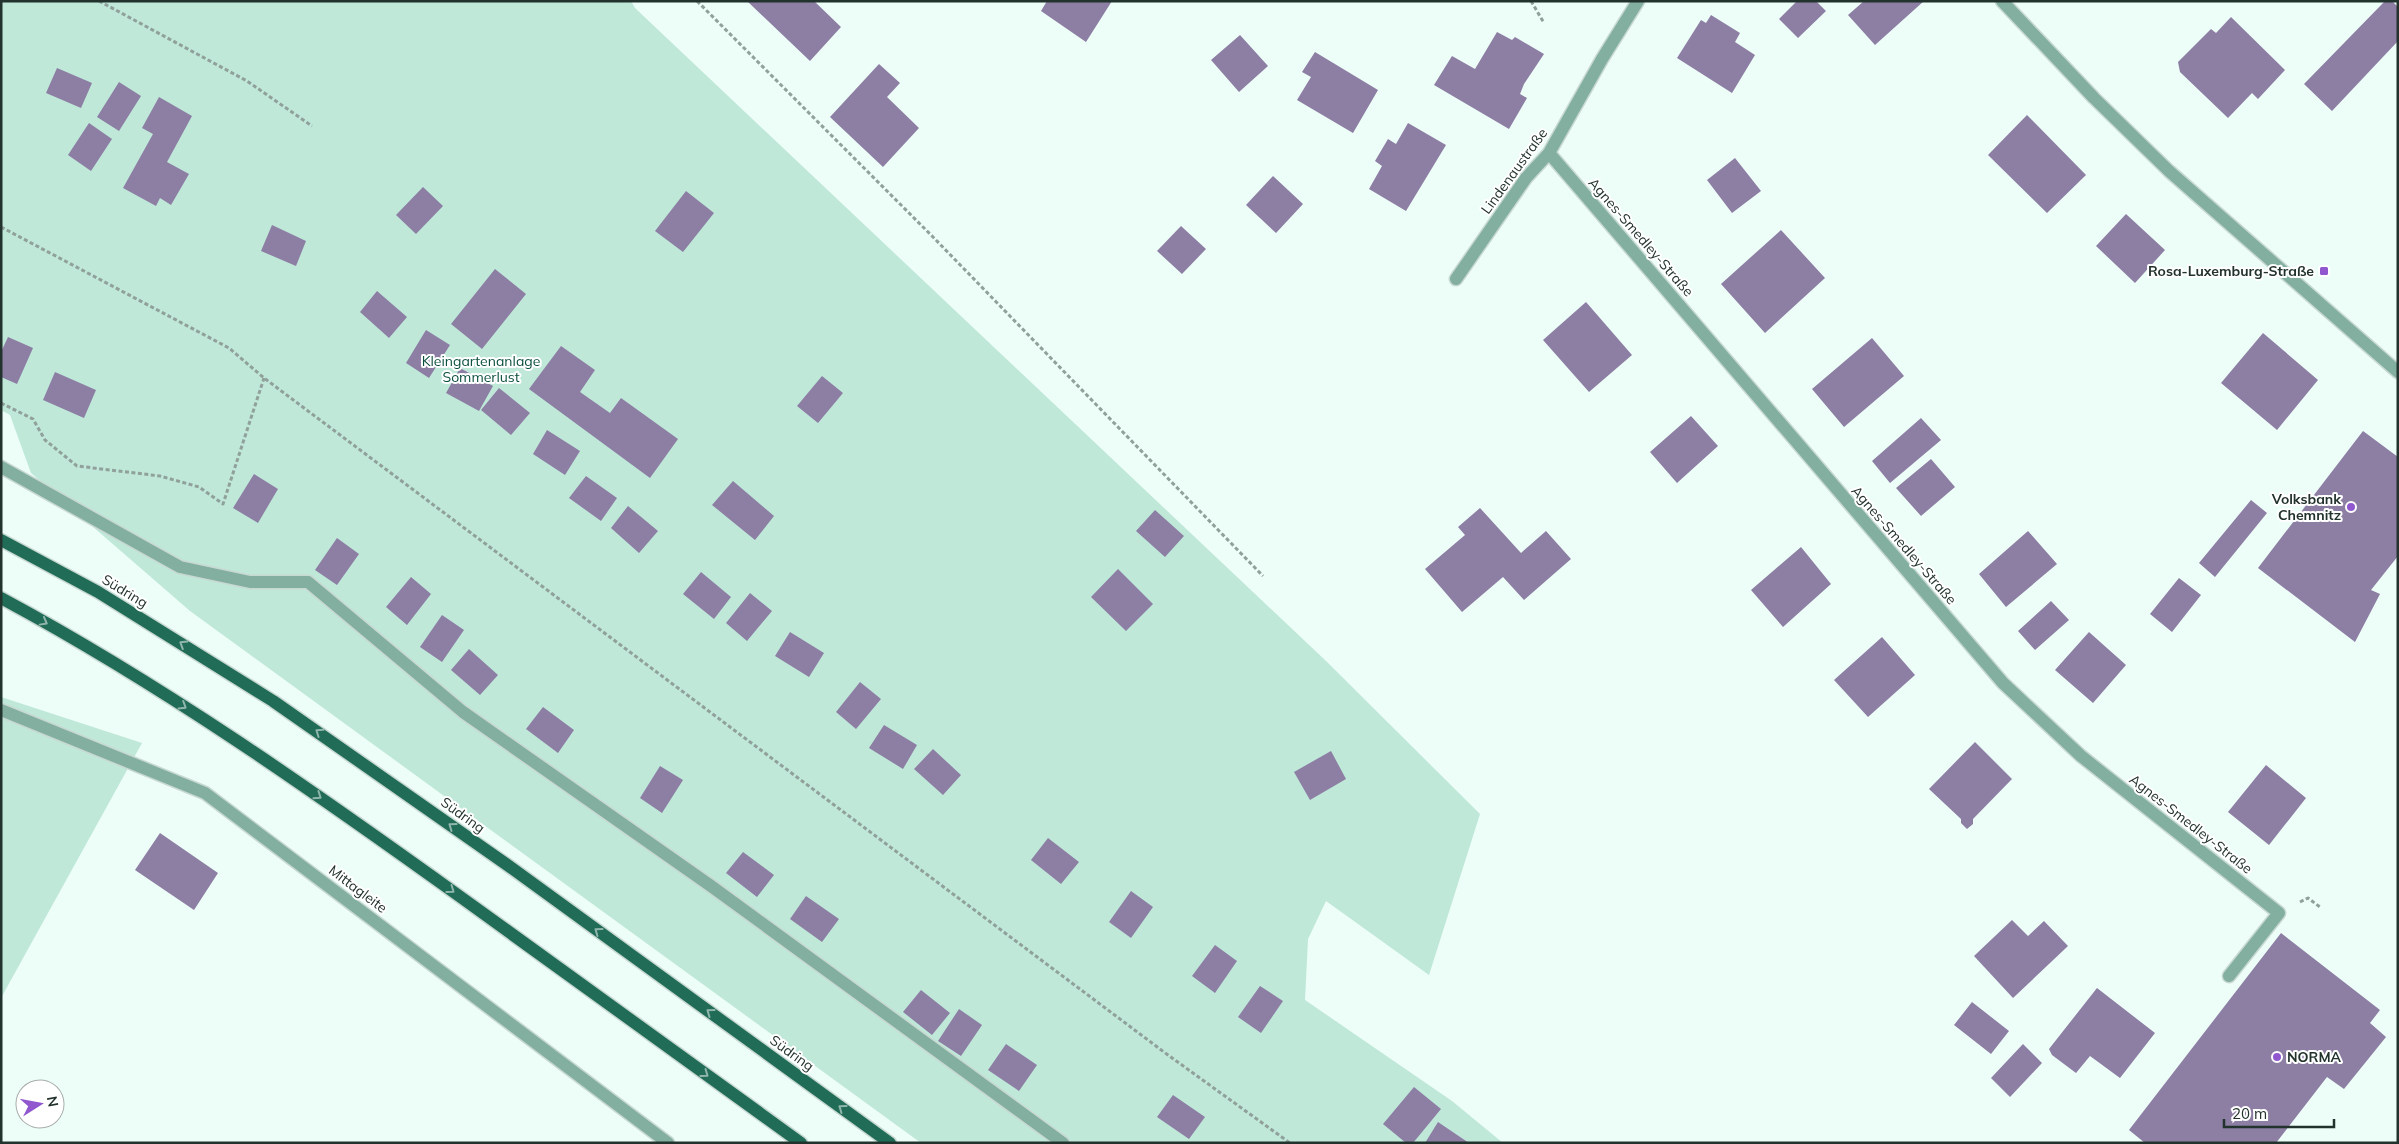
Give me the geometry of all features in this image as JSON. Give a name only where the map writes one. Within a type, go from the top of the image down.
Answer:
[{"type":"main road","name":"Südring","points":[[1,540],[98,592],[274,701],[506,864],[890,1143]]},
{"type":"main road","points":[[1,598],[73,638],[273,764],[802,1143]]},
{"type":"street","name":"Lindenaustraße","points":[[1456,279],[1526,178],[1549,153],[1602,59],[1638,1]]},
{"type":"street","points":[[2002,1],[2094,98],[2169,171],[2398,372]]},
{"type":"street","name":"Agnes-Smedley-Straße","points":[[1549,153],[2003,683],[2081,756],[2279,913],[2229,976]]},
{"type":"street","points":[[1,467],[180,567],[250,582],[308,582],[463,712],[711,886],[1063,1143]]},
{"type":"street","name":"Mittagleite","points":[[1,710],[205,793],[668,1143]]},
{"type":"path","points":[[99,1],[247,81],[312,126]]},
{"type":"path","points":[[697,1],[926,230],[1263,576]]},
{"type":"path","points":[[1531,1],[1544,23]]},
{"type":"path","points":[[1,227],[228,348],[264,378],[1168,1055],[1290,1143]]},
{"type":"path","points":[[1,403],[33,419],[45,440],[78,466],[160,476],[199,487],[223,504],[264,378]]},
{"type":"green space","name":"Kleingartenanlage Sommerlust","points":[[1,1],[631,1],[635,8],[1326,661],[1480,814],[1429,975],[1326,901],[1308,939],[1305,1000],[1452,1101],[1503,1143],[921,1143],[190,611],[31,473],[10,415],[1,410]]},
{"type":"green space","points":[[1,697],[142,743],[1,998]]},
{"type":"building","points":[[747,1],[814,1],[841,27],[810,61]]},
{"type":"building","points":[[1047,1],[1112,1],[1086,42],[1041,11]]},
{"type":"building","points":[[1797,1],[1816,1],[1826,11],[1798,38],[1779,19]]},
{"type":"building","points":[[1864,1],[1924,1],[1875,45],[1848,15]]},
{"type":"building","points":[[2385,1],[2392,1],[2398,7],[2398,41],[2332,111],[2304,84]]},
{"type":"building","points":[[1711,15],[1740,33],[1735,42],[1755,55],[1732,93],[1677,58],[1701,20],[1706,23]]},
{"type":"building","points":[[2231,17],[2285,70],[2258,99],[2252,93],[2228,118],[2180,72],[2178,62],[2211,29],[2216,33]]},
{"type":"building","points":[[1497,32],[1512,40],[1515,37],[1544,54],[1524,84],[1520,94],[1527,98],[1509,129],[1434,85],[1452,56],[1475,69]]},
{"type":"building","points":[[1240,35],[1268,66],[1239,92],[1211,60]]},
{"type":"building","points":[[1315,52],[1378,90],[1353,133],[1297,100],[1311,77],[1302,72]]},
{"type":"building","points":[[879,64],[900,83],[887,97],[919,128],[883,167],[830,117]]},
{"type":"building","points":[[57,68],[92,83],[81,108],[46,93]]},
{"type":"building","points":[[119,82],[141,96],[119,131],[97,117]]},
{"type":"building","points":[[159,97],[192,116],[167,162],[189,174],[171,205],[160,198],[156,206],[123,188],[153,134],[142,128]]},
{"type":"building","points":[[2027,115],[2086,175],[2047,213],[1988,155]]},
{"type":"building","points":[[89,123],[112,139],[91,171],[68,155]]},
{"type":"building","points":[[1408,123],[1446,145],[1406,211],[1369,189],[1382,166],[1375,161],[1388,139],[1396,144]]},
{"type":"building","points":[[1735,158],[1761,191],[1732,213],[1707,180]]},
{"type":"building","points":[[1273,176],[1303,204],[1276,233],[1246,205]]},
{"type":"building","points":[[423,187],[443,206],[416,234],[396,215]]},
{"type":"building","points":[[686,191],[714,213],[683,252],[655,231]]},
{"type":"building","points":[[2126,214],[2165,250],[2135,283],[2096,246]]},
{"type":"building","points":[[272,225],[306,241],[296,266],[261,251]]},
{"type":"building","points":[[1181,226],[1206,249],[1182,274],[1157,251]]},
{"type":"building","points":[[1781,230],[1825,278],[1765,333],[1721,284]]},
{"type":"building","points":[[495,269],[526,294],[482,349],[451,324]]},
{"type":"building","points":[[377,291],[407,317],[389,338],[360,312]]},
{"type":"building","points":[[1586,302],[1632,355],[1589,392],[1543,340]]},
{"type":"building","points":[[426,330],[450,345],[429,378],[406,363]]},
{"type":"building","points":[[2263,333],[2318,380],[2277,430],[2221,383]]},
{"type":"building","points":[[8,337],[33,348],[17,384],[1,377],[1,352]]},
{"type":"building","points":[[1872,338],[1904,376],[1844,427],[1812,389]]},
{"type":"building","points":[[561,346],[595,370],[580,392],[610,413],[621,398],[678,439],[650,478],[529,389]]},
{"type":"building","points":[[460,368],[493,386],[479,411],[446,393]]},
{"type":"building","points":[[55,372],[96,390],[84,418],[43,400]]},
{"type":"building","points":[[822,376],[843,393],[818,423],[797,406]]},
{"type":"building","points":[[499,388],[530,413],[511,435],[481,410]]},
{"type":"building","points":[[1691,416],[1718,446],[1677,483],[1650,452]]},
{"type":"building","points":[[1921,418],[1941,440],[1890,483],[1872,461]]},
{"type":"building","points":[[547,430],[580,451],[565,475],[533,454]]},
{"type":"building","name":"Volksbank Chemnitz","points":[[2363,431],[2398,457],[2398,556],[2371,590],[2380,594],[2355,642],[2258,568]]},
{"type":"building","points":[[1931,459],[1955,487],[1921,516],[1896,488]]},
{"type":"building","points":[[254,474],[278,489],[258,523],[233,508]]},
{"type":"building","points":[[586,476],[617,498],[601,521],[569,498]]},
{"type":"building","points":[[733,481],[774,516],[755,540],[712,505]]},
{"type":"building","points":[[2251,500],[2267,513],[2215,577],[2199,563]]},
{"type":"building","points":[[628,506],[658,531],[639,553],[611,528]]},
{"type":"building","points":[[1480,508],[1521,553],[1546,531],[1571,559],[1524,600],[1503,577],[1462,612],[1425,569],[1465,535],[1458,527]]},
{"type":"building","points":[[1155,510],[1184,536],[1165,557],[1136,531]]},
{"type":"building","points":[[2028,531],[2057,564],[2006,607],[1979,574]]},
{"type":"building","points":[[337,538],[359,554],[337,585],[315,570]]},
{"type":"building","points":[[1801,547],[1831,584],[1783,627],[1751,590]]},
{"type":"building","points":[[1118,569],[1153,604],[1126,631],[1091,597]]},
{"type":"building","points":[[701,572],[731,597],[714,619],[683,594]]},
{"type":"building","points":[[411,577],[431,594],[407,625],[386,607]]},
{"type":"building","points":[[2179,578],[2201,595],[2172,632],[2150,614]]},
{"type":"building","points":[[750,593],[772,611],[747,641],[726,623]]},
{"type":"building","points":[[2051,601],[2069,620],[2035,650],[2018,631]]},
{"type":"building","points":[[442,615],[464,630],[442,662],[420,647]]},
{"type":"building","points":[[790,632],[824,653],[809,677],[775,656]]},
{"type":"building","points":[[2089,632],[2126,665],[2093,703],[2055,670]]},
{"type":"building","points":[[1882,637],[1915,675],[1868,717],[1834,680]]},
{"type":"building","points":[[469,649],[498,675],[480,695],[451,670]]},
{"type":"building","points":[[860,682],[881,699],[856,729],[836,712]]},
{"type":"building","points":[[543,707],[574,730],[558,753],[526,729]]},
{"type":"building","points":[[884,725],[917,745],[903,769],[869,748]]},
{"type":"building","points":[[1975,742],[2012,779],[1973,819],[1973,824],[1967,829],[1961,823],[1961,819],[1929,789]]},
{"type":"building","points":[[933,749],[961,775],[943,795],[914,769]]},
{"type":"building","points":[[1331,751],[1346,779],[1310,800],[1294,772]]},
{"type":"building","points":[[2266,765],[2306,798],[2269,845],[2228,812]]},
{"type":"building","points":[[660,766],[683,780],[662,813],[640,798]]},
{"type":"building","points":[[160,833],[218,873],[194,910],[135,870]]},
{"type":"building","points":[[1048,838],[1079,862],[1061,884],[1031,860]]},
{"type":"building","points":[[743,852],[774,875],[757,897],[726,873]]},
{"type":"building","points":[[1131,891],[1153,907],[1131,938],[1109,922]]},
{"type":"building","points":[[806,896],[839,919],[822,942],[790,919]]},
{"type":"building","points":[[2012,920],[2028,936],[2044,921],[2068,946],[2013,998],[1974,956]]},
{"type":"building","name":"NORMA","points":[[2281,933],[2380,1010],[2370,1023],[2386,1037],[2344,1089],[2327,1077],[2276,1143],[2145,1143],[2129,1130]]},
{"type":"building","points":[[1215,945],[1237,961],[1215,993],[1192,976]]},
{"type":"building","points":[[1260,986],[1283,1001],[1261,1033],[1238,1017]]},
{"type":"building","points":[[2097,988],[2155,1033],[2120,1078],[2090,1056],[2076,1073],[2052,1055],[2049,1049]]},
{"type":"building","points":[[921,990],[950,1013],[932,1035],[903,1012]]},
{"type":"building","points":[[1972,1002],[2009,1031],[1991,1054],[1954,1025]]},
{"type":"building","points":[[959,1009],[982,1025],[961,1056],[938,1041]]},
{"type":"building","points":[[1006,1044],[1037,1065],[1019,1091],[988,1070]]},
{"type":"building","points":[[2023,1044],[2042,1063],[2010,1097],[1991,1078]]},
{"type":"building","points":[[1414,1087],[1441,1109],[1413,1143],[1406,1143],[1383,1124]]},
{"type":"building","points":[[1173,1095],[1205,1117],[1189,1139],[1157,1117]]},
{"type":"building","points":[[1438,1122],[1469,1143],[1425,1143]]},
{"type":"place","name":"Rosa-Luxemburg-Straße","points":[[2324,271]]},
{"type":"place","name":"Volksbank Chemnitz","points":[[2351,507]]},
{"type":"place","name":"NORMA","points":[[2277,1057]]}]
